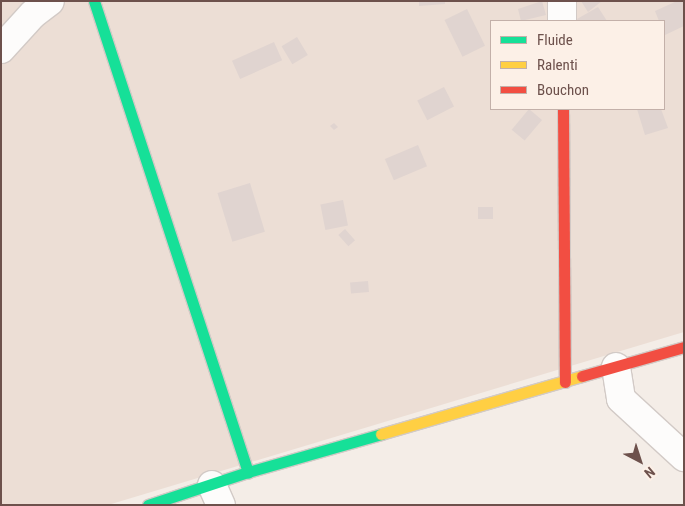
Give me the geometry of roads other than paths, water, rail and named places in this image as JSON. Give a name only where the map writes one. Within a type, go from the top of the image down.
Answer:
[{"type":"main road","points":[[94,1],[248,472]]},
{"type":"main road","points":[[563,110],[565,382]]},
{"type":"main road","points":[[148,505],[216,495],[248,472],[684,347]]},
{"type":"street","points":[[1,50],[33,14],[50,1]]},
{"type":"street","points":[[562,1],[562,20]]},
{"type":"street","points":[[616,367],[621,399],[684,457]]}]
